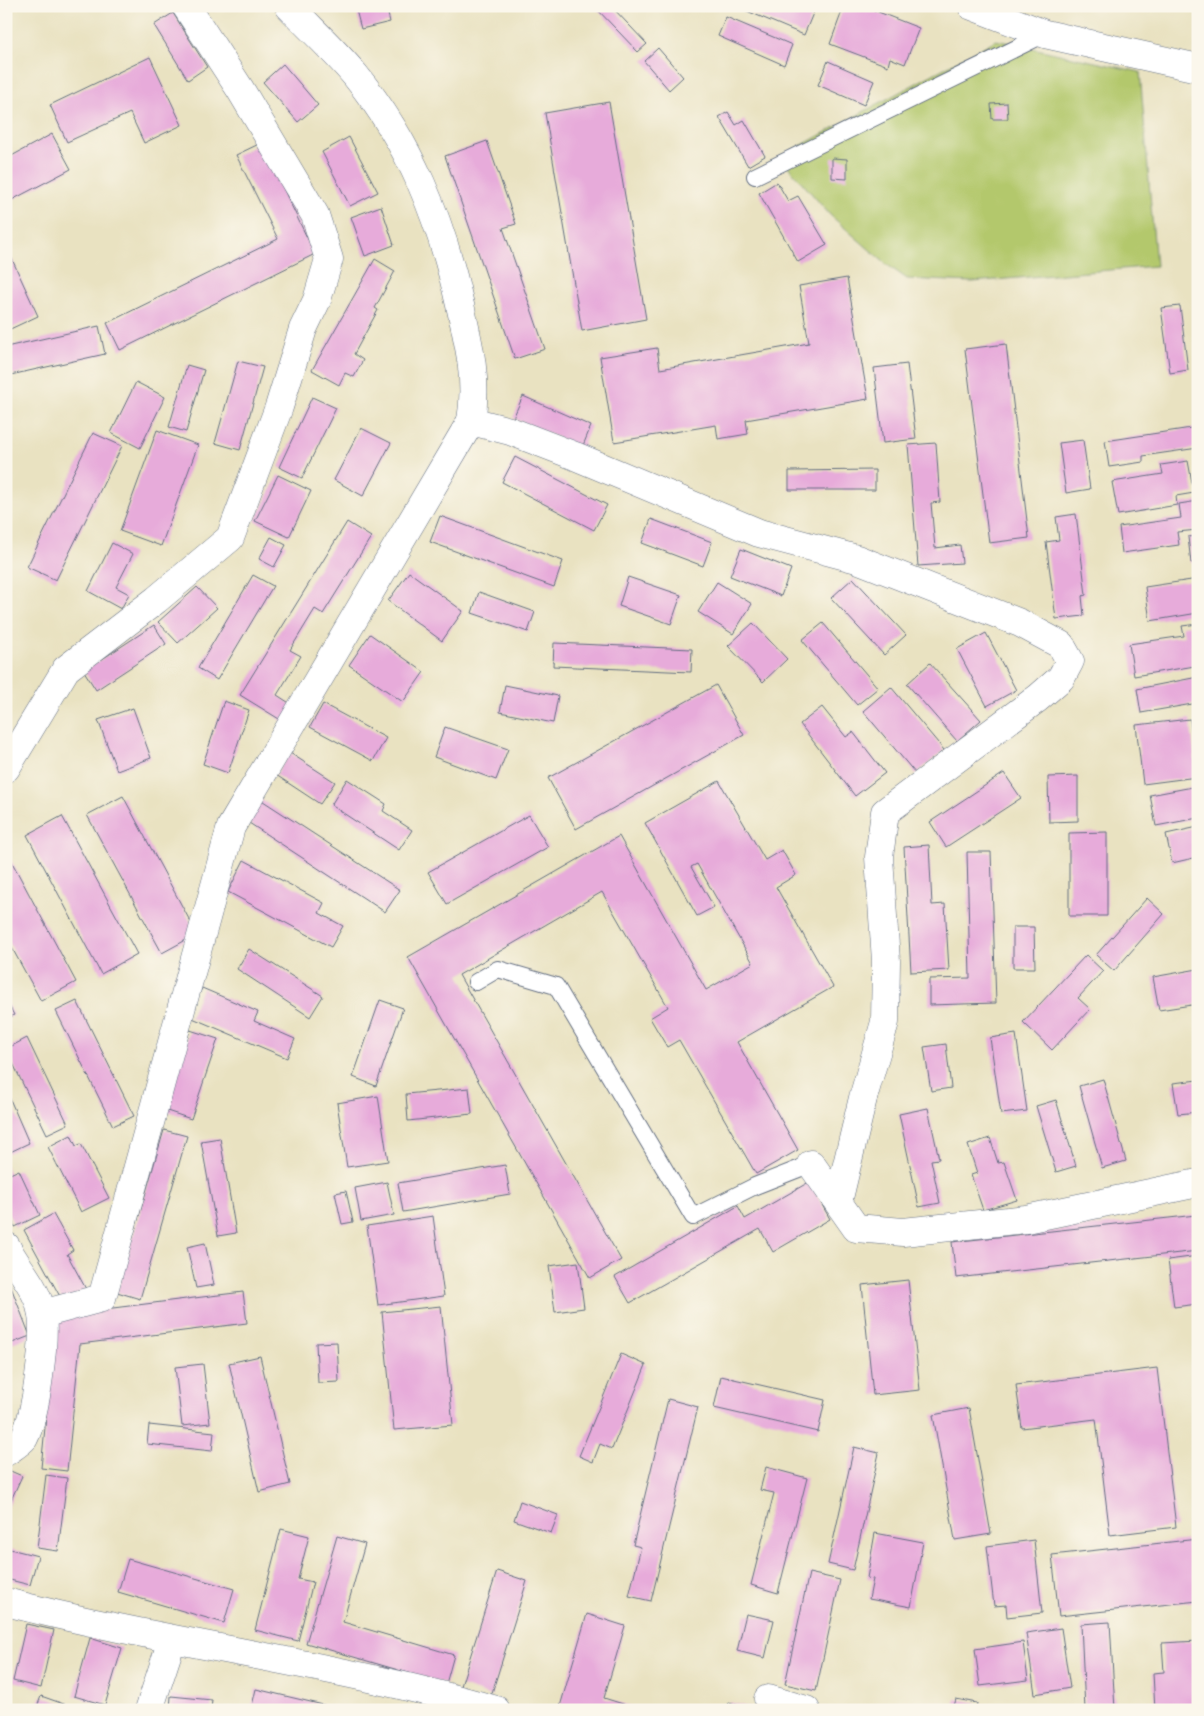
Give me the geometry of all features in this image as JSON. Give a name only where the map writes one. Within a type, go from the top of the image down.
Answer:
[{"type":"street","points":[[6,768],[66,669],[156,600],[230,538],[279,407],[303,329],[317,300],[329,259],[310,207],[240,89],[186,6]]},
{"type":"street","points":[[42,1314],[102,1298],[231,827],[472,421],[474,363],[448,252],[421,179],[387,123],[355,76],[289,6]]},
{"type":"street","points":[[972,6],[1045,34],[1198,68]]},
{"type":"street","points":[[472,421],[510,431],[575,456],[759,533],[857,559],[1020,623],[1061,645],[1070,661],[1061,678],[1038,698],[885,812],[879,857],[886,961],[885,1022],[863,1098],[838,1202]]},
{"type":"street","points":[[810,1164],[856,1228],[903,1232],[1026,1219],[1198,1182]]},
{"type":"street","points":[[6,1246],[30,1284],[42,1314],[44,1329],[34,1401],[23,1438],[6,1452]]},
{"type":"street","points":[[6,1602],[84,1622],[172,1640],[235,1650],[453,1698],[496,1710]]},
{"type":"street","points":[[148,1710],[172,1640]]},
{"type":"street","points":[[768,1698],[806,1710]]},
{"type":"lane","points":[[755,176],[1045,34]]},
{"type":"lane","points":[[476,982],[498,969],[556,986],[693,1217],[756,1186],[810,1164]]},
{"type":"green space","points":[[996,40],[1140,72],[1156,266],[972,282],[907,279],[886,264],[830,215],[780,157]]},
{"type":"building","points":[[355,6],[386,6],[390,22],[361,29]]},
{"type":"building","points":[[594,6],[611,6],[647,44],[638,52]]},
{"type":"building","points":[[735,6],[816,6],[804,35]]},
{"type":"building","points":[[844,6],[863,6],[919,28],[905,64],[890,58],[888,66],[830,44]]},
{"type":"building","points":[[173,13],[207,67],[188,80],[154,25]]},
{"type":"building","points":[[726,17],[792,45],[784,65],[718,36]]},
{"type":"building","points":[[658,48],[683,77],[669,90],[644,61]]},
{"type":"building","points":[[150,57],[182,125],[144,143],[130,113],[67,142],[50,105]]},
{"type":"building","points":[[828,61],[874,81],[864,105],[818,85]]},
{"type":"building","points":[[283,64],[318,105],[298,122],[263,82]]},
{"type":"building","points":[[609,102],[646,319],[582,331],[545,113]]},
{"type":"building","points":[[1007,103],[1008,119],[992,119],[991,104]]},
{"type":"building","points":[[728,112],[736,125],[744,120],[765,156],[748,166],[719,117]]},
{"type":"building","points":[[52,134],[71,169],[6,203],[6,159]]},
{"type":"building","points":[[349,137],[378,192],[350,206],[322,152]]},
{"type":"building","points":[[487,141],[516,224],[503,228],[545,349],[515,359],[445,156]]},
{"type":"building","points":[[261,143],[315,254],[120,350],[107,323],[278,239],[236,155]]},
{"type":"building","points":[[832,158],[847,159],[847,179],[832,178]]},
{"type":"building","points":[[777,182],[788,201],[798,196],[827,245],[798,262],[759,193]]},
{"type":"building","points":[[381,206],[394,245],[365,256],[351,217]]},
{"type":"building","points":[[6,246],[38,316],[6,331]]},
{"type":"building","points":[[375,259],[395,271],[375,308],[378,310],[354,354],[363,360],[354,377],[345,373],[339,385],[312,370]]},
{"type":"building","points":[[847,278],[868,399],[746,420],[748,434],[718,439],[716,425],[614,442],[600,357],[657,348],[660,369],[809,343],[799,286]]},
{"type":"building","points":[[1180,306],[1188,370],[1170,373],[1161,308]]},
{"type":"building","points":[[99,326],[105,354],[6,376],[6,347]]},
{"type":"building","points":[[1006,344],[1029,538],[989,543],[965,349]]},
{"type":"building","points":[[238,361],[263,367],[240,450],[215,443]]},
{"type":"building","points":[[907,364],[916,439],[883,443],[874,368]]},
{"type":"building","points":[[187,365],[204,370],[186,432],[169,427]]},
{"type":"building","points":[[136,382],[165,397],[140,448],[111,433]]},
{"type":"building","points":[[523,396],[591,426],[582,448],[513,418]]},
{"type":"building","points":[[312,397],[336,408],[302,478],[279,467]]},
{"type":"building","points":[[1198,427],[1198,448],[1143,456],[1143,462],[1109,467],[1105,441]]},
{"type":"building","points":[[361,428],[391,443],[363,496],[334,480]]},
{"type":"building","points":[[157,430],[198,445],[161,546],[120,531]]},
{"type":"building","points":[[93,433],[122,446],[56,580],[27,567]]},
{"type":"building","points":[[1083,440],[1090,489],[1066,493],[1059,443]]},
{"type":"building","points":[[936,443],[940,502],[931,503],[935,548],[960,545],[962,563],[918,566],[908,445]]},
{"type":"building","points":[[515,457],[607,505],[594,530],[502,482]]},
{"type":"building","points":[[1188,461],[1194,493],[1176,496],[1177,505],[1118,515],[1112,482],[1163,474],[1161,465]]},
{"type":"building","points":[[875,470],[875,490],[789,490],[789,471]]},
{"type":"building","points":[[278,475],[311,491],[289,537],[255,521]]},
{"type":"building","points":[[1198,501],[1198,530],[1177,532],[1179,545],[1122,553],[1119,527],[1181,518],[1179,504]]},
{"type":"building","points":[[1076,514],[1086,595],[1082,596],[1084,616],[1056,619],[1046,542],[1059,540],[1056,517]]},
{"type":"building","points":[[440,516],[563,561],[554,587],[430,542]]},
{"type":"building","points":[[651,519],[712,542],[703,566],[642,543]]},
{"type":"building","points":[[347,522],[371,537],[323,614],[315,609],[290,650],[301,656],[277,695],[294,706],[284,722],[240,695]]},
{"type":"building","points":[[1198,536],[1198,562],[1191,563],[1188,537]]},
{"type":"building","points":[[271,537],[286,545],[274,567],[259,559]]},
{"type":"building","points":[[112,543],[133,554],[116,587],[129,594],[121,609],[88,591]]},
{"type":"building","points":[[741,549],[791,569],[781,596],[730,576]]},
{"type":"building","points":[[409,572],[463,611],[442,641],[388,601]]},
{"type":"building","points":[[253,575],[273,586],[217,680],[198,668]]},
{"type":"building","points":[[628,577],[681,595],[671,624],[619,606]]},
{"type":"building","points":[[853,578],[906,635],[884,655],[831,598]]},
{"type":"building","points":[[1198,579],[1198,613],[1150,621],[1145,587]]},
{"type":"building","points":[[717,582],[752,604],[733,634],[698,612]]},
{"type":"building","points":[[197,587],[217,608],[178,643],[158,622]]},
{"type":"building","points":[[479,592],[535,612],[528,632],[472,613]]},
{"type":"building","points":[[753,623],[787,659],[763,682],[728,646]]},
{"type":"building","points":[[823,623],[878,688],[857,705],[802,640]]},
{"type":"building","points":[[1198,624],[1198,651],[1193,652],[1195,666],[1134,676],[1129,644],[1184,636],[1182,626]]},
{"type":"building","points":[[154,625],[166,644],[96,690],[84,671]]},
{"type":"building","points":[[986,633],[1016,690],[987,706],[957,649]]},
{"type":"building","points":[[370,634],[424,672],[403,702],[349,665]]},
{"type":"building","points":[[554,643],[692,649],[691,672],[553,666]]},
{"type":"building","points":[[930,663],[981,720],[957,741],[907,684]]},
{"type":"building","points":[[1198,677],[1198,703],[1141,713],[1137,689]]},
{"type":"building","points":[[505,685],[558,696],[553,723],[500,712]]},
{"type":"building","points":[[716,685],[744,735],[576,829],[548,778]]},
{"type":"building","points":[[891,687],[944,750],[916,774],[863,711]]},
{"type":"building","points":[[224,701],[249,710],[228,773],[203,764]]},
{"type":"building","points":[[323,704],[386,738],[373,761],[310,727]]},
{"type":"building","points":[[822,707],[846,737],[853,732],[885,773],[855,796],[800,724]]},
{"type":"building","points":[[133,708],[151,758],[117,771],[98,720]]},
{"type":"building","points":[[1190,719],[1197,777],[1143,784],[1136,725]]},
{"type":"building","points":[[445,727],[508,749],[496,780],[434,757]]},
{"type":"building","points":[[290,753],[335,782],[320,804],[276,775]]},
{"type":"building","points":[[1004,773],[1021,798],[946,847],[930,822]]},
{"type":"building","points":[[1078,776],[1078,821],[1049,822],[1048,777]]},
{"type":"building","points":[[347,779],[386,804],[383,811],[412,830],[399,850],[331,805]]},
{"type":"building","points":[[719,781],[765,860],[782,850],[796,875],[776,887],[833,987],[737,1042],[798,1150],[756,1174],[679,1040],[667,1047],[650,1018],[668,1007],[602,892],[459,975],[621,1260],[590,1278],[408,957],[619,836],[706,990],[753,963],[697,864],[691,867],[714,907],[697,916],[645,823]]},
{"type":"building","points":[[1198,786],[1198,818],[1156,826],[1150,795]]},
{"type":"building","points":[[123,796],[197,934],[162,953],[87,815]]},
{"type":"building","points":[[260,799],[400,890],[385,912],[246,821]]},
{"type":"building","points":[[529,815],[548,847],[447,904],[428,872]]},
{"type":"building","points":[[62,816],[137,954],[101,974],[27,835]]},
{"type":"building","points":[[1198,827],[1198,857],[1172,863],[1166,834]]},
{"type":"building","points":[[1107,832],[1107,916],[1069,916],[1069,833]]},
{"type":"building","points":[[929,845],[932,905],[945,904],[949,970],[911,972],[904,847]]},
{"type":"building","points":[[6,851],[76,982],[41,1001],[6,937]]},
{"type":"building","points":[[967,852],[991,852],[996,1003],[929,1005],[929,979],[970,978]]},
{"type":"building","points":[[244,860],[324,903],[319,913],[343,926],[331,947],[228,892]]},
{"type":"building","points":[[1147,898],[1164,914],[1114,971],[1096,955]]},
{"type":"building","points":[[1013,927],[1034,927],[1035,968],[1013,968]]},
{"type":"building","points":[[249,949],[323,996],[310,1017],[237,969]]},
{"type":"building","points":[[1086,955],[1103,971],[1078,998],[1090,1009],[1052,1050],[1023,1022]]},
{"type":"building","points":[[1198,969],[1198,1004],[1159,1010],[1153,977]]},
{"type":"building","points":[[202,988],[258,1012],[254,1021],[295,1039],[287,1058],[190,1017]]},
{"type":"building","points":[[6,1000],[14,1015],[6,1019]]},
{"type":"building","points":[[380,1000],[403,1008],[376,1086],[353,1077]]},
{"type":"building","points":[[77,1001],[134,1116],[113,1126],[56,1011]]},
{"type":"building","points":[[190,1030],[218,1039],[191,1119],[164,1110]]},
{"type":"building","points":[[1016,1034],[1027,1111],[1001,1114],[990,1038]]},
{"type":"building","points":[[27,1038],[68,1124],[47,1134],[6,1049]]},
{"type":"building","points":[[946,1044],[951,1088],[931,1091],[924,1047]]},
{"type":"building","points":[[1103,1079],[1126,1161],[1102,1168],[1079,1086]]},
{"type":"building","points":[[1198,1080],[1198,1112],[1178,1114],[1173,1083]]},
{"type":"building","points":[[469,1088],[472,1114],[408,1121],[406,1094]]},
{"type":"building","points":[[6,1090],[29,1143],[6,1154]]},
{"type":"building","points":[[378,1096],[388,1161],[347,1167],[337,1103]]},
{"type":"building","points":[[1056,1100],[1076,1166],[1056,1172],[1036,1106]]},
{"type":"building","points":[[928,1108],[939,1159],[931,1160],[940,1203],[919,1207],[899,1114]]},
{"type":"building","points":[[164,1130],[187,1136],[140,1299],[117,1292]]},
{"type":"building","points":[[71,1135],[76,1146],[81,1144],[109,1198],[81,1212],[48,1147]]},
{"type":"building","points":[[220,1138],[236,1233],[218,1236],[201,1141]]},
{"type":"building","points":[[990,1138],[998,1163],[1004,1162],[1017,1200],[983,1210],[971,1175],[977,1173],[968,1145]]},
{"type":"building","points":[[505,1165],[510,1194],[403,1212],[398,1183]]},
{"type":"building","points":[[6,1166],[10,1174],[19,1170],[40,1215],[15,1227],[6,1209]]},
{"type":"building","points":[[387,1182],[394,1215],[361,1221],[355,1188]]},
{"type":"building","points":[[809,1182],[830,1219],[773,1252],[760,1229],[630,1303],[615,1277],[738,1206],[745,1219]]},
{"type":"building","points":[[346,1191],[353,1222],[342,1224],[335,1193]]},
{"type":"building","points":[[53,1214],[73,1250],[67,1254],[86,1289],[63,1302],[24,1230]]},
{"type":"building","points":[[1196,1215],[1198,1251],[956,1278],[952,1242]]},
{"type":"building","points":[[433,1216],[444,1296],[378,1305],[367,1226]]},
{"type":"building","points":[[205,1243],[214,1285],[196,1288],[187,1247]]},
{"type":"building","points":[[1198,1256],[1198,1304],[1174,1307],[1168,1260]]},
{"type":"building","points":[[578,1262],[584,1308],[555,1312],[549,1266]]},
{"type":"building","points":[[6,1274],[30,1336],[7,1345],[6,1343]]},
{"type":"building","points":[[908,1280],[920,1390],[873,1395],[862,1285]]},
{"type":"building","points":[[243,1292],[247,1323],[80,1344],[67,1471],[41,1468],[56,1315]]},
{"type":"building","points":[[441,1306],[453,1425],[394,1430],[382,1312]]},
{"type":"building","points":[[337,1342],[339,1382],[318,1383],[316,1343]]},
{"type":"building","points":[[621,1354],[646,1365],[612,1449],[600,1444],[593,1462],[579,1456]]},
{"type":"building","points":[[260,1356],[290,1484],[259,1492],[229,1363]]},
{"type":"building","points":[[203,1364],[210,1423],[182,1426],[175,1367]]},
{"type":"building","points":[[1157,1368],[1176,1527],[1110,1535],[1096,1419],[1022,1428],[1016,1385]]},
{"type":"building","points":[[721,1376],[825,1400],[818,1432],[714,1408]]},
{"type":"building","points":[[668,1399],[698,1407],[651,1601],[629,1596],[641,1547],[633,1545]]},
{"type":"building","points":[[969,1408],[991,1534],[955,1540],[933,1415]]},
{"type":"building","points":[[149,1425],[214,1432],[212,1451],[147,1444]]},
{"type":"building","points":[[854,1447],[879,1453],[853,1570],[828,1564]]},
{"type":"building","points":[[766,1467],[807,1478],[778,1593],[751,1585],[774,1493],[760,1490]]},
{"type":"building","points":[[6,1469],[22,1476],[6,1511]]},
{"type":"building","points":[[46,1475],[67,1478],[58,1551],[37,1548]]},
{"type":"building","points":[[520,1501],[558,1515],[551,1533],[514,1520]]},
{"type":"building","points":[[281,1529],[309,1536],[298,1579],[313,1582],[298,1641],[255,1630]]},
{"type":"building","points":[[875,1533],[923,1542],[911,1607],[869,1599],[873,1579],[867,1578]]},
{"type":"building","points":[[337,1536],[365,1544],[343,1622],[454,1655],[446,1684],[306,1643]]},
{"type":"building","points":[[1198,1539],[1198,1601],[1059,1616],[1052,1555]]},
{"type":"building","points":[[1034,1540],[1042,1613],[1007,1617],[1006,1605],[994,1606],[987,1546]]},
{"type":"building","points":[[6,1548],[38,1556],[30,1585],[6,1579]]},
{"type":"building","points":[[128,1559],[234,1589],[224,1623],[118,1592]]},
{"type":"building","points":[[497,1571],[527,1581],[491,1696],[461,1686]]},
{"type":"building","points":[[809,1573],[840,1580],[816,1691],[785,1684]]},
{"type":"building","points":[[587,1614],[625,1626],[604,1698],[642,1710],[559,1710]]},
{"type":"building","points":[[746,1614],[774,1620],[765,1658],[737,1651]]},
{"type":"building","points":[[1110,1622],[1115,1710],[1085,1710],[1081,1624]]},
{"type":"building","points":[[26,1624],[54,1630],[41,1688],[13,1681]]},
{"type":"building","points":[[1061,1628],[1070,1688],[1035,1694],[1026,1633]]},
{"type":"building","points":[[90,1638],[122,1648],[105,1705],[74,1696]]},
{"type":"building","points":[[1198,1641],[1198,1710],[1155,1710],[1153,1673],[1164,1672],[1162,1643]]},
{"type":"building","points":[[1023,1642],[1028,1680],[980,1686],[975,1649]]},
{"type":"building","points":[[256,1689],[340,1709],[340,1710],[251,1710]]},
{"type":"building","points":[[41,1696],[78,1709],[78,1710],[36,1710]]},
{"type":"building","points":[[171,1696],[212,1700],[211,1710],[170,1710]]},
{"type":"building","points":[[956,1699],[977,1703],[976,1710],[953,1710]]},
{"type":"building","points":[[729,1702],[753,1709],[753,1710],[727,1710]]}]
